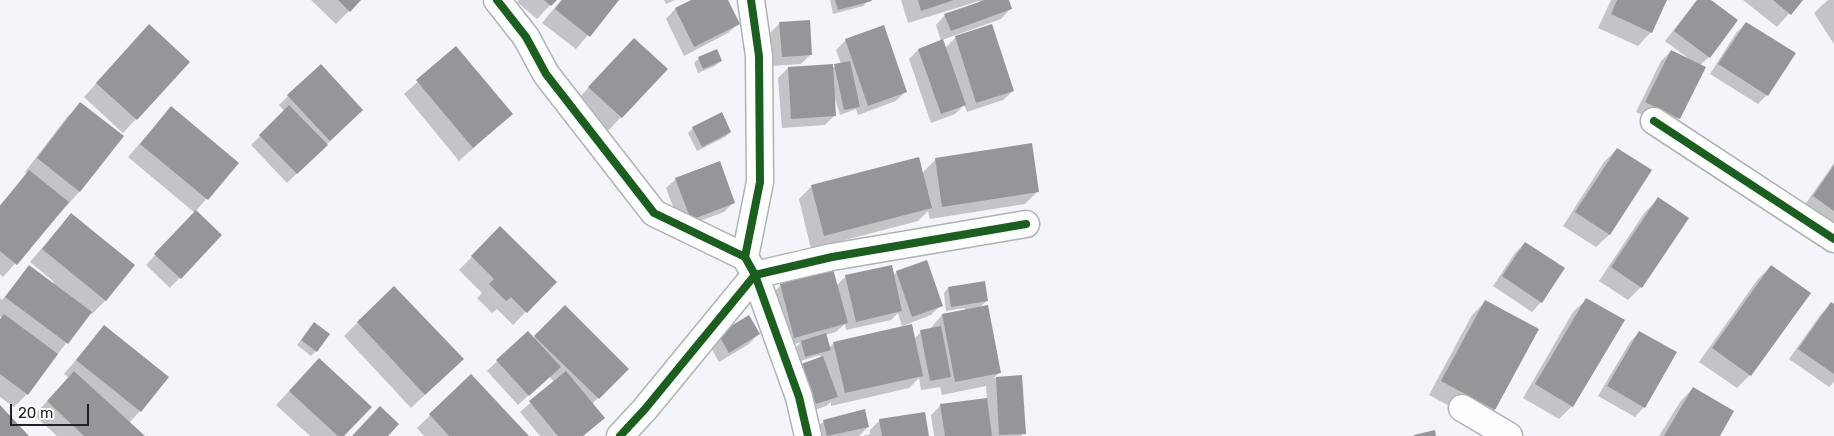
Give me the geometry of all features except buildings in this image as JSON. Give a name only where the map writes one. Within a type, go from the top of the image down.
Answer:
[{"type":"street","points":[[497,0],[526,37],[546,74],[654,213],[750,266],[832,257],[1026,224]]},
{"type":"street","points":[[752,0],[759,56],[760,182],[750,266],[800,397],[808,436]]},
{"type":"street","points":[[1654,122],[1834,239]]},
{"type":"street","points":[[620,436],[645,409],[750,266]]},
{"type":"street","points":[[1462,408],[1509,436]]},
{"type":"cycle path","points":[[497,0],[526,37],[546,74],[654,213],[745,257],[755,275],[799,397],[808,436]]},
{"type":"cycle path","points":[[745,257],[760,182],[759,56],[751,0]]},
{"type":"cycle path","points":[[1654,121],[1834,239]]},
{"type":"cycle path","points":[[620,436],[645,409],[755,275],[832,257],[1026,224]]}]
